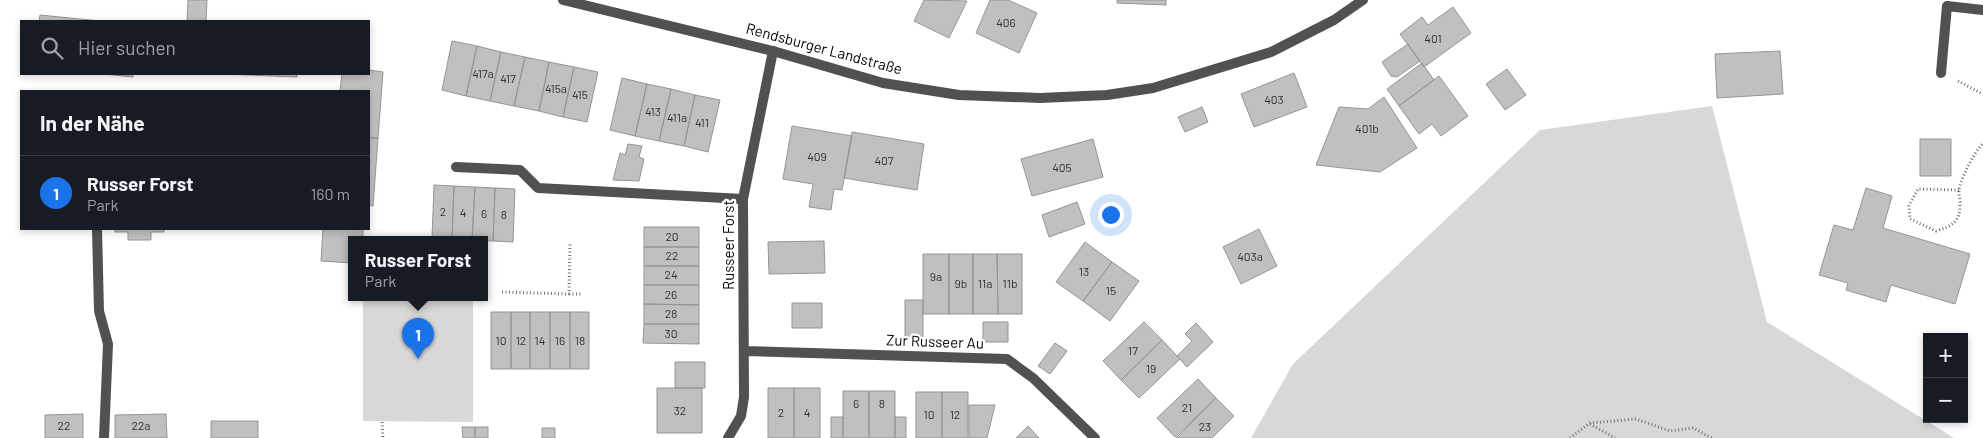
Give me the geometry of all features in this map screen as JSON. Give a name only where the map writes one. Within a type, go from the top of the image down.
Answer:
[{"type":"street","name":"Rendsburger Landstraße","points":[[563,0],[773,51],[883,83],[959,95],[1040,98],[1106,95],[1154,88],[1271,52],[1334,20],[1363,0]]},
{"type":"street","points":[[1941,74],[1947,6],[1983,10]]},
{"type":"street","name":"Russeer Forst","points":[[728,438],[741,416],[744,397],[743,199],[773,51]]},
{"type":"street","points":[[456,167],[520,170],[538,188],[743,199]]},
{"type":"street","points":[[97,230],[99,311],[108,344],[104,438]]},
{"type":"street","name":"Zur Russeer Au","points":[[744,350],[1007,359],[1034,378],[1095,438]]},
{"type":"path","points":[[1941,74],[1983,94]]},
{"type":"path","points":[[1959,190],[1918,189],[1909,206],[1910,219],[1936,231],[1951,227],[1958,217],[1960,204],[1959,190],[1976,152],[1983,144]]},
{"type":"path","points":[[569,294],[570,244]]},
{"type":"path","points":[[502,292],[583,294]]},
{"type":"path","points":[[1570,438],[1590,423],[1636,419],[1670,431],[1693,428],[1712,438]]},
{"type":"path","points":[[382,422],[383,438]]},
{"type":"path","points":[[1590,423],[1615,438]]},
{"type":"shaded area","points":[[1712,106],[1767,322],[1923,419],[1923,423],[1930,423],[1954,438],[1251,438],[1293,364],[1540,130]]},
{"type":"shaded area","points":[[363,301],[473,301],[473,422],[363,421]]},
{"type":"building","points":[[188,0],[207,0],[206,20],[187,20]]},
{"type":"building","points":[[924,0],[967,1],[949,38],[914,21]]},
{"type":"building","points":[[990,0],[1008,0],[1037,13],[1019,53],[976,33]]},
{"type":"building","points":[[1117,0],[1166,0],[1166,5],[1117,3]]},
{"type":"building","points":[[1453,7],[1471,33],[1424,67],[1400,34],[1422,17],[1428,25]]},
{"type":"building","points":[[40,15],[90,20],[39,20]]},
{"type":"building","points":[[452,41],[477,46],[466,96],[442,90]]},
{"type":"building","points":[[1408,44],[1420,61],[1397,77],[1391,76],[1382,62]]},
{"type":"building","points":[[477,46],[501,52],[490,101],[466,96]]},
{"type":"building","points":[[1780,51],[1783,94],[1717,98],[1715,54]]},
{"type":"building","points":[[501,52],[525,57],[514,106],[490,101]]},
{"type":"building","points":[[525,57],[549,62],[539,111],[514,106]]},
{"type":"building","points":[[549,62],[574,67],[563,117],[539,111]]},
{"type":"building","points":[[1422,63],[1434,80],[1399,106],[1387,89]]},
{"type":"building","points":[[574,67],[598,72],[587,122],[563,117]]},
{"type":"building","points":[[1507,69],[1526,95],[1505,110],[1486,84]]},
{"type":"building","points":[[370,70],[383,72],[378,138],[370,138],[370,90],[340,90],[342,75],[370,75]]},
{"type":"building","points":[[1294,73],[1307,107],[1254,127],[1241,94]]},
{"type":"building","points":[[114,75],[133,75],[133,77]]},
{"type":"building","points":[[248,75],[297,75],[297,77]]},
{"type":"building","points":[[1439,76],[1468,116],[1441,136],[1432,124],[1419,134],[1399,106]]},
{"type":"building","points":[[622,78],[647,84],[635,136],[610,130]]},
{"type":"building","points":[[647,84],[671,89],[659,141],[635,136]]},
{"type":"building","points":[[671,89],[695,95],[684,146],[659,141]]},
{"type":"building","points":[[695,95],[720,100],[708,152],[684,146]]},
{"type":"building","points":[[1384,97],[1417,148],[1380,172],[1316,165],[1339,107],[1368,109]]},
{"type":"building","points":[[1202,107],[1208,122],[1185,132],[1178,117]]},
{"type":"building","points":[[792,126],[852,136],[842,190],[834,189],[831,210],[809,207],[813,184],[783,179]]},
{"type":"building","points":[[852,132],[924,144],[917,190],[844,178]]},
{"type":"building","points":[[370,138],[378,138],[373,206],[370,205]]},
{"type":"building","points":[[1093,139],[1103,177],[1032,196],[1021,159]]},
{"type":"building","points":[[1920,139],[1951,139],[1951,176],[1920,176]]},
{"type":"building","points":[[628,144],[642,146],[639,157],[644,159],[639,181],[613,180],[620,153],[625,155]]},
{"type":"building","points":[[434,185],[454,186],[452,236],[432,236]]},
{"type":"building","points":[[454,186],[475,187],[472,236],[452,236]]},
{"type":"building","points":[[475,187],[495,188],[493,241],[488,241],[488,236],[472,236]]},
{"type":"building","points":[[495,188],[515,189],[513,242],[493,241]]},
{"type":"building","points":[[1866,188],[1892,196],[1883,228],[1970,254],[1955,304],[1891,285],[1886,302],[1846,290],[1848,283],[1819,275],[1834,225],[1853,230]]},
{"type":"building","points":[[1077,202],[1085,224],[1049,237],[1042,215]]},
{"type":"building","points":[[644,227],[699,227],[699,247],[644,247]]},
{"type":"building","points":[[1259,229],[1277,266],[1241,284],[1223,247]]},
{"type":"building","points":[[115,230],[164,230],[164,232],[151,232],[151,240],[128,240],[128,232],[115,232]]},
{"type":"building","points":[[323,230],[363,230],[363,236],[348,236],[348,263],[321,261]]},
{"type":"building","points":[[824,241],[825,273],[769,274],[768,242]]},
{"type":"building","points":[[1085,242],[1112,262],[1083,301],[1056,282]]},
{"type":"building","points":[[644,247],[699,247],[699,266],[644,266]]},
{"type":"building","points":[[923,254],[949,254],[949,314],[923,314]]},
{"type":"building","points":[[949,254],[973,254],[973,314],[949,314]]},
{"type":"building","points":[[973,254],[997,254],[998,314],[973,314]]},
{"type":"building","points":[[997,254],[1022,254],[1022,314],[998,314]]},
{"type":"building","points":[[1112,262],[1139,281],[1110,321],[1083,301]]},
{"type":"building","points":[[644,266],[699,266],[699,285],[644,285]]},
{"type":"building","points":[[644,285],[699,285],[699,305],[644,304]]},
{"type":"building","points":[[905,300],[923,300],[923,339],[905,339]]},
{"type":"building","points":[[792,303],[822,303],[822,328],[792,328]]},
{"type":"building","points":[[644,304],[699,305],[699,324],[644,324]]},
{"type":"building","points":[[491,312],[511,312],[511,369],[491,369]]},
{"type":"building","points":[[511,312],[530,312],[530,369],[511,369]]},
{"type":"building","points":[[530,312],[550,312],[550,369],[530,369]]},
{"type":"building","points":[[550,312],[570,312],[570,369],[550,369]]},
{"type":"building","points":[[570,312],[589,312],[589,369],[570,369]]},
{"type":"building","points":[[983,322],[1008,322],[1008,342],[983,342]]},
{"type":"building","points":[[1144,322],[1162,340],[1121,380],[1103,361]]},
{"type":"building","points":[[1196,323],[1213,342],[1187,367],[1177,356],[1192,341],[1185,334]]},
{"type":"building","points":[[644,324],[699,324],[699,344],[643,343]]},
{"type":"building","points":[[1162,340],[1180,359],[1139,398],[1121,380]]},
{"type":"building","points":[[1055,343],[1067,351],[1050,374],[1038,366]]},
{"type":"building","points":[[675,362],[705,362],[705,388],[675,388]]},
{"type":"building","points":[[1198,379],[1216,398],[1175,437],[1157,418]]},
{"type":"building","points":[[657,388],[702,388],[702,433],[657,433]]},
{"type":"building","points":[[768,388],[794,388],[794,438],[768,438]]},
{"type":"building","points":[[794,388],[820,388],[820,438],[794,438]]},
{"type":"building","points":[[843,391],[869,391],[869,438],[843,438]]},
{"type":"building","points":[[869,391],[895,391],[895,438],[869,438]]},
{"type":"building","points":[[916,392],[942,392],[942,438],[916,438]]},
{"type":"building","points":[[942,392],[968,392],[968,438],[942,438]]},
{"type":"building","points":[[1216,398],[1234,416],[1212,438],[1176,438]]},
{"type":"building","points":[[969,405],[995,405],[987,438],[969,438]]},
{"type":"building","points":[[83,414],[83,438],[45,438],[45,415]]},
{"type":"building","points":[[166,414],[167,438],[115,438],[115,415]]},
{"type":"building","points":[[831,417],[843,417],[843,438],[831,438]]},
{"type":"building","points":[[895,417],[906,417],[906,438],[895,438]]},
{"type":"building","points":[[211,421],[258,421],[258,438],[211,438]]},
{"type":"building","points":[[1028,426],[1039,438],[1016,438]]},
{"type":"building","points":[[462,427],[475,427],[475,438],[463,438]]},
{"type":"building","points":[[475,427],[488,427],[488,438],[475,438]]},
{"type":"building","points":[[542,428],[555,428],[555,438],[542,438]]},
{"type":"place","name":"Russer Forst","points":[[418,359]]}]
